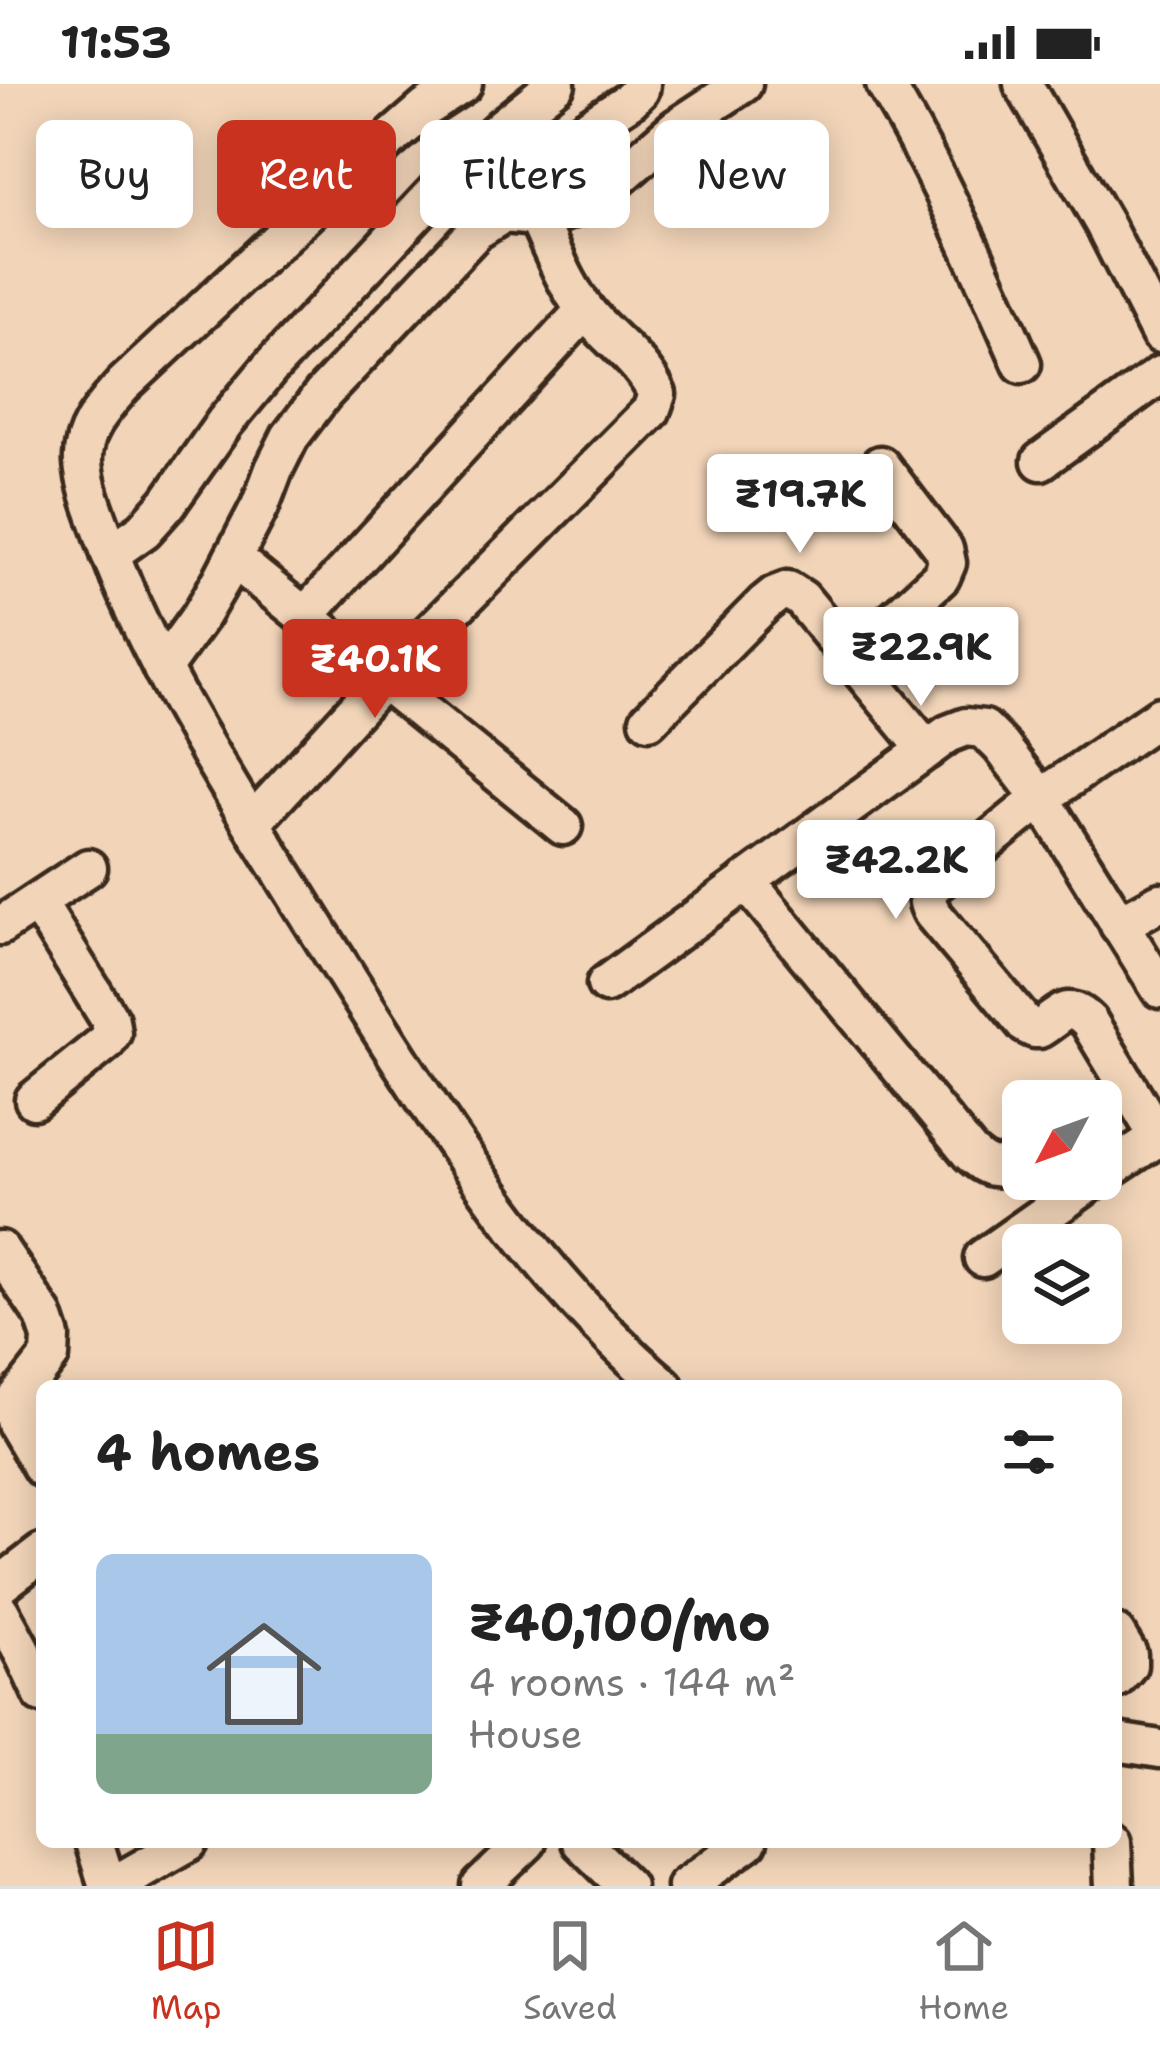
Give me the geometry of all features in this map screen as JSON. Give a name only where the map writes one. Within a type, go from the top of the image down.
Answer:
[{"type":"street","points":[[463,84],[426,108],[326,196],[123,385],[98,414],[84,441],[83,464],[110,554],[199,739],[445,1132],[525,1240],[658,1380]]},
{"type":"street","points":[[110,554],[144,530],[270,368],[463,163],[556,84]]},
{"type":"street","points":[[600,120],[630,100],[641,84]]},
{"type":"street","points":[[630,168],[676,128],[743,84]]},
{"type":"street","points":[[885,84],[965,233],[1022,364]]},
{"type":"street","points":[[1023,84],[1104,224],[1160,334]]},
{"type":"street","points":[[162,669],[201,615],[233,558],[290,437],[323,394],[481,228]]},
{"type":"street","points":[[252,823],[382,681],[651,411],[657,394],[649,377],[585,310],[541,228]]},
{"type":"street","points":[[304,617],[585,310]]},
{"type":"street","points":[[1041,461],[1160,375]]},
{"type":"street","points":[[851,659],[941,577],[947,563],[944,549],[880,465]]},
{"type":"street","points":[[233,558],[563,826]]},
{"type":"street","points":[[649,720],[764,604],[788,590],[802,598],[927,750]]},
{"type":"street","points":[[1122,1161],[1160,1138],[1089,1022],[1073,1010],[1063,1011],[1039,1028],[1026,1024],[927,905],[930,888],[1041,798],[1160,716]]},
{"type":"street","points":[[606,984],[948,734],[966,728],[984,729],[1041,798],[1160,989]]},
{"type":"street","points":[[0,926],[88,868]]},
{"type":"street","points":[[746,881],[970,1154],[982,1164],[1002,1167]]},
{"type":"street","points":[[34,1100],[112,1033],[110,1020],[37,902]]},
{"type":"street","points":[[1119,925],[1160,902]]},
{"type":"street","points":[[983,1258],[1065,1200]]},
{"type":"street","points":[[0,1250],[44,1316],[51,1337],[50,1356],[17,1397],[14,1412],[36,1458]]},
{"type":"street","points":[[0,1585],[36,1558]]},
{"type":"street","points":[[0,1611],[36,1680]]},
{"type":"street","points":[[1122,1644],[1128,1665],[1122,1672]]},
{"type":"street","points":[[1122,1743],[1160,1749]]},
{"type":"street","points":[[96,1848],[110,1886],[179,1848]]},
{"type":"street","points":[[481,1886],[520,1848]]},
{"type":"street","points":[[587,1848],[626,1886]]},
{"type":"street","points":[[686,1886],[740,1848]]},
{"type":"street","points":[[1112,1848],[1114,1886]]}]
